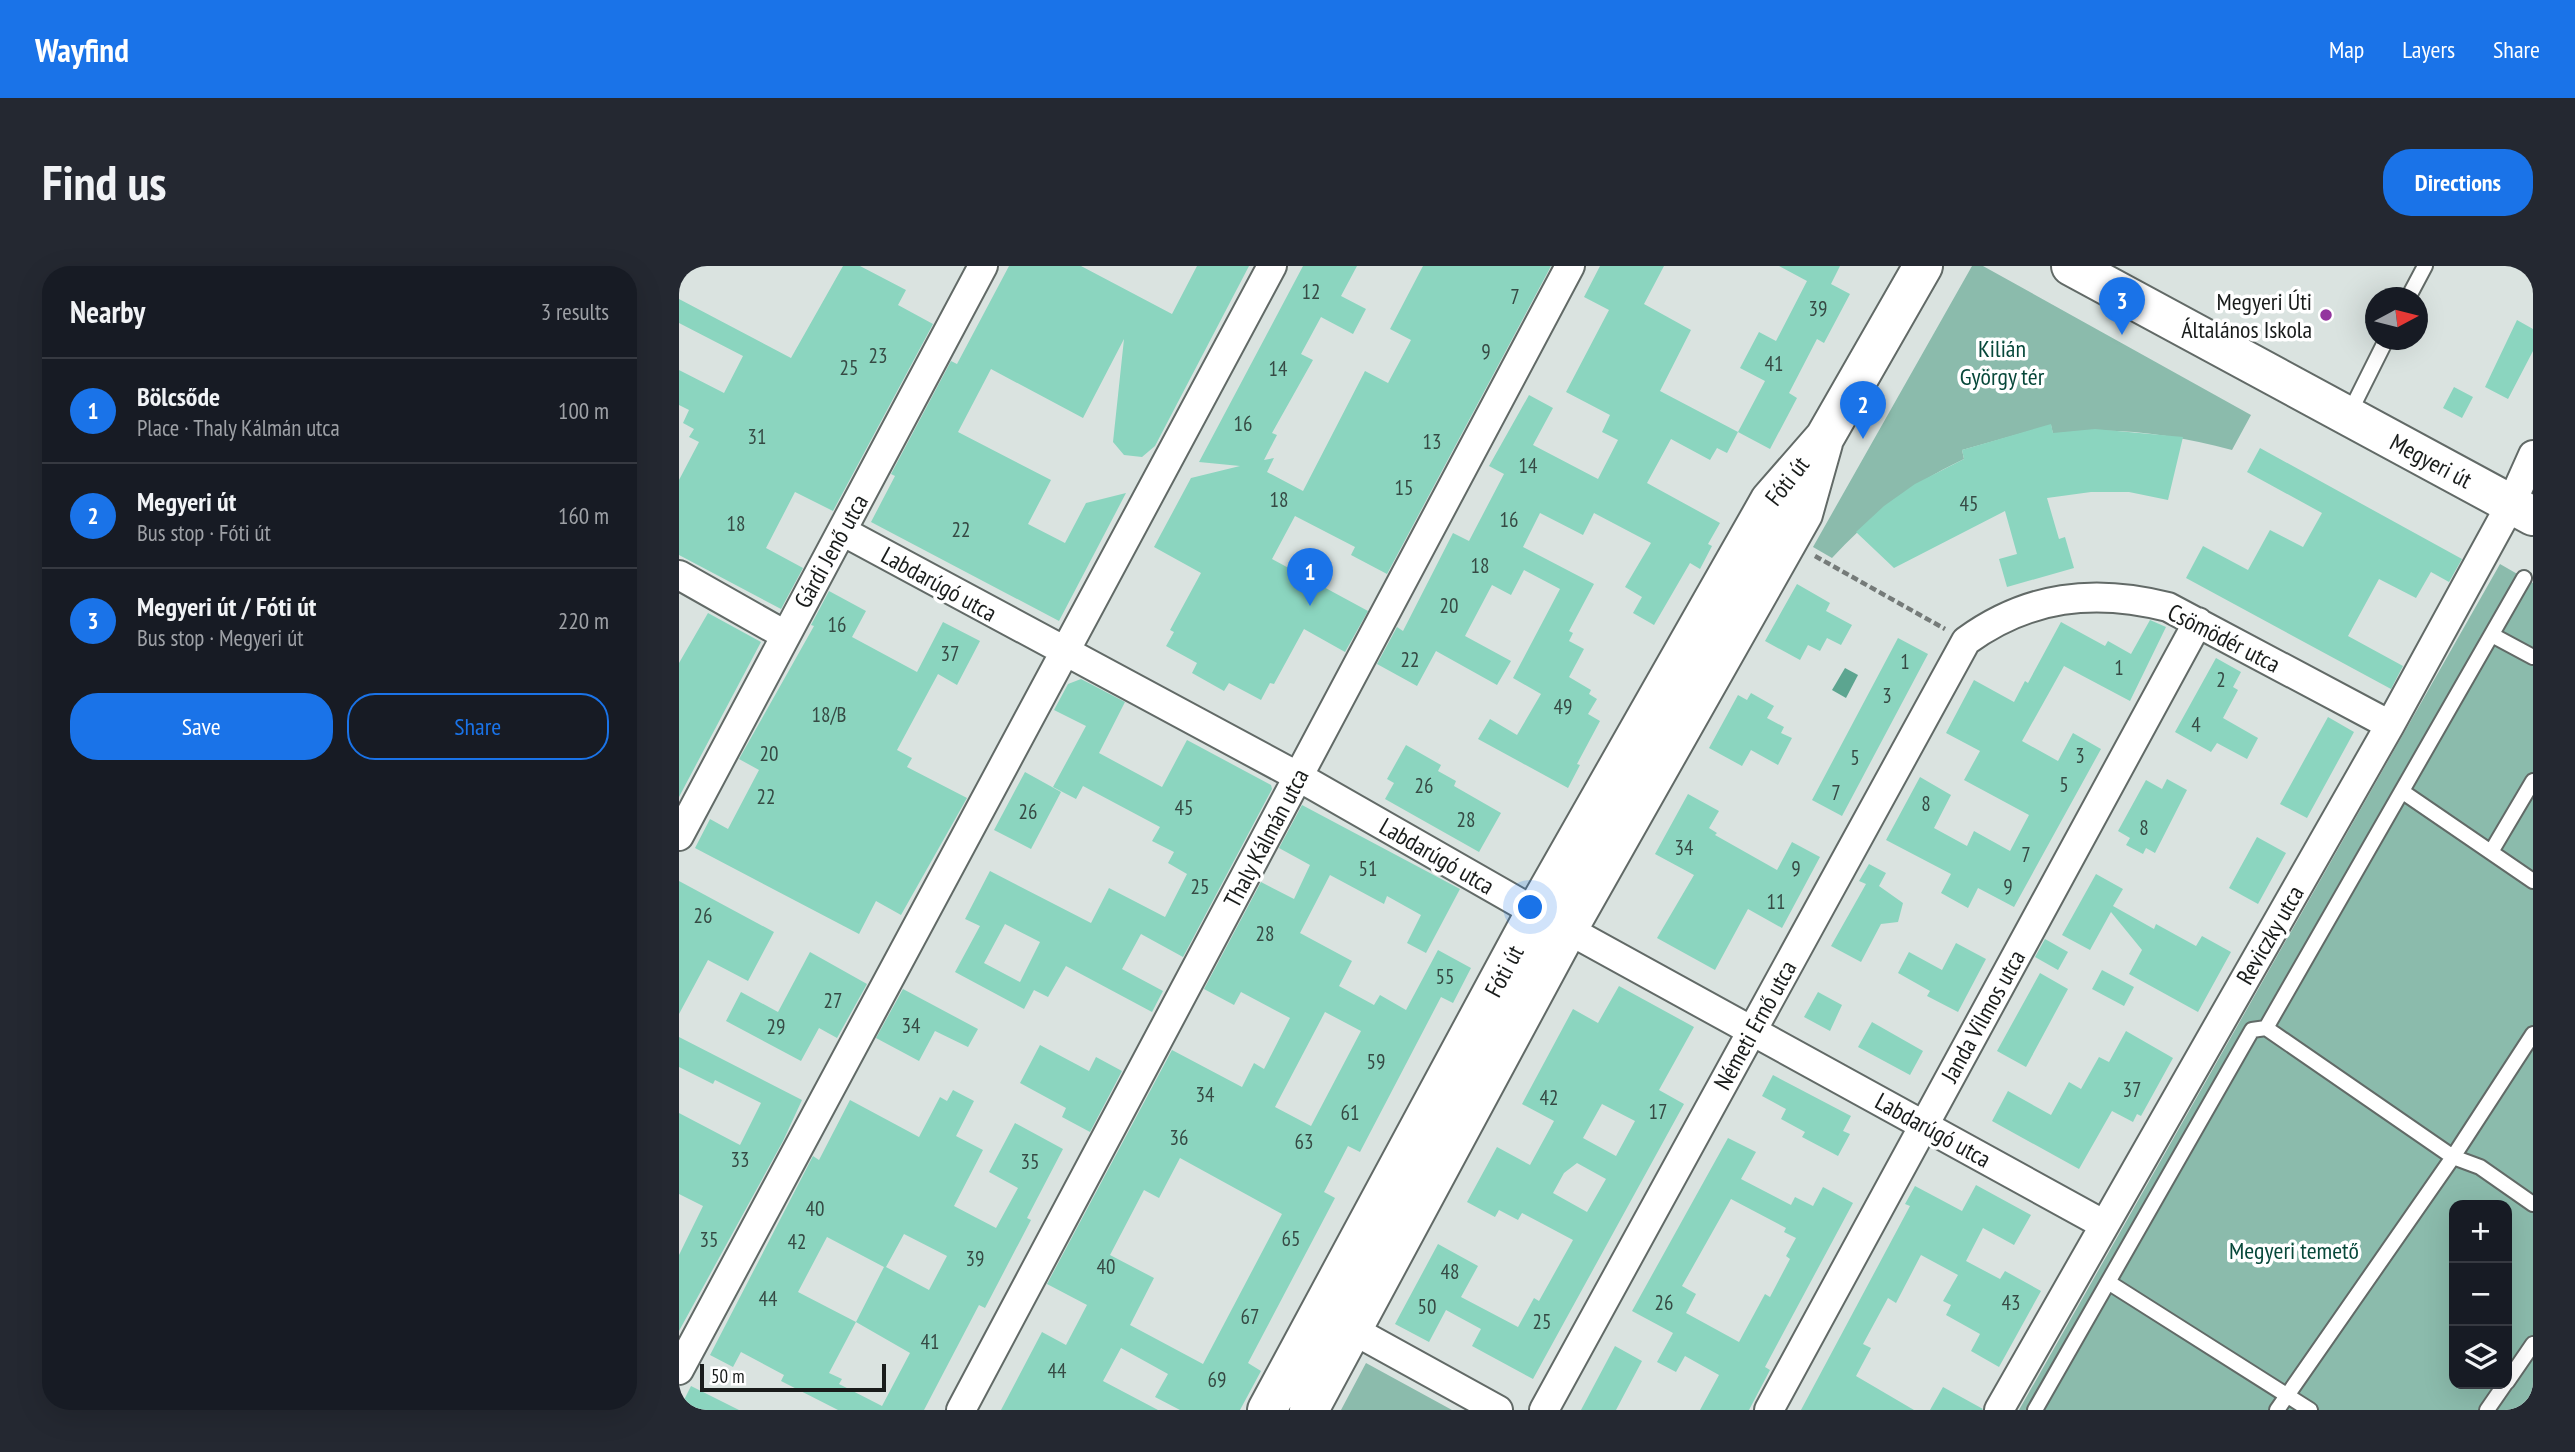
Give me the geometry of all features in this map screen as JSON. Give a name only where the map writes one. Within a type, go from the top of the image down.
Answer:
[{"type":"street","name":"Gárdi Jenő utca","points":[[679,836],[983,266]]},
{"type":"street","points":[[679,1370],[686,1348],[1272,266]]},
{"type":"street","name":"Thaly Kálmán utca","points":[[961,1410],[1570,266]]},
{"type":"street","name":"Fóti út","points":[[1309,1410],[1353,1329],[1552,920],[1770,500],[1825,437],[1923,266]]},
{"type":"street","name":"Megyeri út","points":[[2071,266],[2522,510]]},
{"type":"street","name":"Fóti út","points":[[1267,1410],[1552,920],[1803,514],[1825,437]]},
{"type":"street","name":"Reviczky utca","points":[[1999,1410],[2390,725],[2522,510],[2533,455]]},
{"type":"street","name":"Labdarúgó utca","points":[[842,531],[1299,777],[2103,1224]]},
{"type":"street","points":[[679,575],[785,635]]},
{"type":"street","name":"Csömödér utca","points":[[1966,641],[2021,608],[2075,598],[2136,599],[2168,607],[2390,725]]},
{"type":"street","name":"Janda Vilmos utca","points":[[1769,1410],[2198,622]]},
{"type":"street","name":"Németi Ernő utca","points":[[1544,1410],[1966,641]]},
{"type":"street","points":[[1353,1329],[1498,1410]]},
{"type":"lane","points":[[2414,287],[2425,266]]},
{"type":"lane","points":[[2348,417],[2381,350]]},
{"type":"lane","points":[[2266,1028],[2524,578]]},
{"type":"lane","points":[[2492,635],[2533,657]]},
{"type":"lane","points":[[2491,852],[2533,781]]},
{"type":"lane","points":[[2403,792],[2533,881]]},
{"type":"lane","points":[[2035,1410],[2252,1030],[2266,1028],[2453,1157],[2480,1167],[2533,1204]]},
{"type":"lane","points":[[2277,1410],[2453,1157],[2533,1034]]},
{"type":"lane","points":[[2108,1282],[2310,1410]]},
{"type":"lane","points":[[2512,1374],[2533,1344]]},
{"type":"lane","points":[[2487,1410],[2502,1389]]},
{"type":"path","points":[[1787,540],[1966,641]]},
{"type":"green space","name":"Kilián György tér","points":[[1972,266],[1983,266],[2251,415],[2232,450],[2187,440],[2121,431],[2053,434],[2051,425],[1962,450],[1964,459],[1945,468],[1893,502],[1832,558],[1813,547]]},
{"type":"green space","name":"Megyeri temető","points":[[2500,564],[2533,583],[2533,1410],[2019,1410]]},
{"type":"green space","points":[[1366,1363],[1452,1410],[1341,1410]]},
{"type":"shaded area","points":[[1845,668],[1858,675],[1846,698],[1832,690]]},
{"type":"building","points":[[843,266],[860,266],[906,290],[898,305],[933,324],[833,511],[795,492],[766,548],[803,568],[781,609],[679,555],[679,480],[699,442],[689,437],[694,429],[683,423],[689,410],[679,405],[679,370],[724,393],[743,356],[679,323],[679,299],[791,358]]},
{"type":"building","points":[[1009,266],[1081,266],[1172,314],[1197,266],[1249,266],[1155,446],[1142,457],[1124,455],[1113,442],[1124,339],[1083,418],[991,369],[958,432],[1051,480],[1028,524],[1065,543],[1086,503],[1126,493],[1059,621],[871,522],[895,476],[891,474],[951,361],[957,364]]},
{"type":"building","points":[[1303,266],[1357,266],[1341,296],[1366,309],[1353,334],[1321,317],[1301,354],[1313,360],[1272,433],[1277,435],[1264,460],[1274,458],[1267,472],[1303,491],[1365,371],[1388,383],[1411,340],[1390,329],[1423,266],[1551,266],[1387,574],[1351,555],[1355,547],[1295,516],[1272,559],[1368,611],[1345,652],[1304,629],[1274,684],[1270,683],[1261,700],[1229,683],[1224,691],[1192,673],[1197,663],[1166,646],[1174,632],[1170,630],[1201,573],[1154,547],[1191,478],[1240,466],[1199,462]]},
{"type":"building","points":[[1600,266],[1664,266],[1644,304],[1691,330],[1660,391],[1738,432],[1727,453],[1717,448],[1710,460],[1671,439],[1647,483],[1720,523],[1708,544],[1712,546],[1700,569],[1690,563],[1654,625],[1633,613],[1642,597],[1625,587],[1651,543],[1594,513],[1583,535],[1540,513],[1523,547],[1594,584],[1569,631],[1573,633],[1569,641],[1584,649],[1569,677],[1591,690],[1589,694],[1597,699],[1588,714],[1600,721],[1577,764],[1580,765],[1568,788],[1478,739],[1490,719],[1517,735],[1541,694],[1513,678],[1560,589],[1524,570],[1511,595],[1492,585],[1465,636],[1511,661],[1497,685],[1436,651],[1417,686],[1377,664],[1397,627],[1403,631],[1453,533],[1469,541],[1504,474],[1489,466],[1529,395],[1553,408],[1533,445],[1598,479],[1618,440],[1602,432],[1610,415],[1566,392],[1609,310],[1584,297]]},
{"type":"building","points":[[1779,266],[1840,266],[1831,284],[1850,294],[1824,343],[1817,339],[1789,393],[1797,398],[1770,449],[1738,432],[1765,381],[1740,368],[1759,332],[1776,341],[1807,281]]},
{"type":"building","points":[[2517,320],[2533,329],[2533,351],[2508,399],[2485,387]]},
{"type":"building","points":[[2454,387],[2473,397],[2462,418],[2443,408]]},
{"type":"building","points":[[2051,424],[2053,433],[2095,429],[2183,437],[2168,500],[2129,492],[2091,492],[2047,498],[2059,539],[2065,537],[2074,568],[2007,587],[1999,559],[2017,554],[2005,511],[1894,568],[1856,532],[1884,506],[1915,484],[1964,459],[1962,450]]},
{"type":"building","points":[[2260,448],[2462,559],[2449,582],[2431,572],[2416,598],[2379,579],[2348,636],[2403,666],[2391,689],[2186,578],[2203,546],[2248,570],[2270,530],[2303,547],[2322,513],[2247,472]]},
{"type":"building","points":[[1797,584],[1830,603],[1826,611],[1852,625],[1841,645],[1827,638],[1820,651],[1808,645],[1800,660],[1765,641]]},
{"type":"building","points":[[829,591],[866,611],[852,637],[917,672],[943,622],[980,641],[957,685],[938,674],[897,750],[912,758],[907,767],[967,798],[901,915],[876,901],[859,934],[695,848],[710,819],[728,829],[759,770],[739,759],[814,626],[811,625]]},
{"type":"building","points":[[708,613],[761,642],[679,797],[679,663]]},
{"type":"building","points":[[2150,620],[2166,627],[2130,701],[2064,666],[2022,741],[2058,761],[2073,733],[2101,749],[2014,907],[1978,888],[1968,908],[1941,893],[1951,874],[1886,840],[1920,777],[1951,795],[1934,828],[1967,846],[1974,831],[2010,851],[2029,815],[1964,780],[1980,751],[1946,733],[1974,680],[2014,702],[2025,681],[2028,683],[2061,622],[2105,646],[2108,641],[2131,654]]},
{"type":"building","points":[[1898,638],[1928,654],[1842,816],[1812,800]]},
{"type":"building","points":[[2216,658],[2241,672],[2233,687],[2238,690],[2223,718],[2258,738],[2247,759],[2217,743],[2211,752],[2175,732]]},
{"type":"building","points":[[1081,679],[1125,702],[1099,753],[1162,787],[1187,740],[1271,785],[1272,789],[1183,957],[1141,934],[1122,969],[1163,991],[1152,1012],[1066,966],[1048,997],[1034,990],[1024,1009],[955,972],[980,926],[965,919],[990,871],[1091,923],[1109,888],[1165,917],[1187,874],[1168,863],[1174,852],[1152,841],[1160,827],[1083,786],[1076,799],[1053,787],[1086,726],[1054,710],[1068,684]],"holes":[[[1005,924],[1040,942],[1020,982],[984,963]]]},
{"type":"building","points":[[1751,693],[1774,706],[1767,718],[1784,727],[1781,733],[1792,738],[1778,765],[1751,750],[1742,766],[1709,748],[1738,695],[1747,700]]},
{"type":"building","points":[[2328,717],[2354,732],[2307,818],[2280,804]]},
{"type":"building","points":[[1406,745],[1441,765],[1438,771],[1456,781],[1454,786],[1501,813],[1479,852],[1385,799],[1394,783],[1387,779]]},
{"type":"building","points":[[1025,772],[1061,792],[1031,849],[994,830]]},
{"type":"building","points":[[2167,779],[2187,790],[2155,853],[2146,848],[2143,854],[2126,845],[2130,838],[2118,831],[2146,780],[2162,789]]},
{"type":"building","points":[[1688,794],[1719,811],[1709,828],[1717,833],[1715,835],[1777,870],[1792,842],[1820,857],[1782,928],[1748,909],[1715,970],[1657,938],[1694,875],[1655,854]]},
{"type":"building","points":[[1302,805],[1460,889],[1426,953],[1407,943],[1421,915],[1387,896],[1384,904],[1330,875],[1300,933],[1352,961],[1339,986],[1374,1005],[1380,995],[1406,1010],[1438,950],[1471,968],[1453,1003],[1441,997],[1360,1152],[1348,1146],[1324,1192],[1335,1198],[1248,1363],[1261,1371],[1240,1410],[1180,1410],[1155,1397],[1168,1374],[1121,1348],[1103,1381],[1158,1410],[1001,1410],[1042,1332],[1066,1345],[1087,1305],[1047,1284],[1172,1050],[1242,1087],[1254,1063],[1264,1069],[1290,1018],[1241,992],[1234,1005],[1204,989],[1261,882],[1294,899],[1310,865],[1279,848]],"holes":[[[1325,1012],[1361,1031],[1311,1126],[1275,1107]],[[1180,1158],[1282,1214],[1203,1364],[1130,1325],[1154,1278],[1110,1255],[1144,1190],[1159,1198]]]},
{"type":"building","points":[[2257,837],[2286,853],[2258,904],[2229,888]]},
{"type":"building","points":[[1869,864],[1886,873],[1879,886],[1903,903],[1898,922],[1881,924],[1861,962],[1831,946],[1866,884],[1859,881]]},
{"type":"building","points":[[2096,874],[2123,889],[2113,906],[2154,929],[2156,924],[2196,946],[2202,936],[2231,952],[2198,1012],[2129,974],[2142,950],[2111,912],[2090,950],[2062,935]]},
{"type":"building","points":[[679,881],[774,932],[748,981],[708,960],[679,1014]]},
{"type":"building","points":[[2045,939],[2068,952],[2058,970],[2035,957]]},
{"type":"building","points":[[1956,943],[1986,959],[1958,1012],[1927,996],[1930,991],[1898,973],[1909,952],[1942,970]]},
{"type":"building","points":[[810,952],[867,984],[837,1038],[819,1028],[801,1061],[726,1021],[741,992],[778,1012]]},
{"type":"building","points":[[2102,970],[2134,987],[2124,1006],[2092,989]]},
{"type":"building","points":[[2040,973],[2068,989],[2026,1067],[1997,1051]]},
{"type":"building","points":[[1619,986],[1694,1027],[1659,1090],[1684,1104],[1533,1379],[1472,1346],[1481,1329],[1446,1310],[1429,1342],[1395,1324],[1438,1244],[1478,1266],[1461,1297],[1518,1327],[1534,1298],[1539,1301],[1573,1240],[1522,1213],[1518,1220],[1499,1210],[1495,1217],[1467,1202],[1497,1147],[1530,1165],[1554,1121],[1522,1104],[1573,1009],[1598,1023]],"holes":[[[1602,1104],[1635,1121],[1616,1156],[1583,1138]],[[1577,1163],[1606,1179],[1587,1212],[1553,1193],[1564,1173]]]},
{"type":"building","points":[[903,989],[978,1029],[968,1047],[935,1031],[919,1061],[876,1038]]},
{"type":"building","points":[[1818,992],[1842,1005],[1830,1031],[1804,1017]]},
{"type":"building","points":[[1872,1022],[1923,1051],[1910,1075],[1858,1047]]},
{"type":"building","points":[[2126,1031],[2173,1058],[2141,1116],[2137,1114],[2133,1122],[2112,1111],[2079,1169],[1992,1121],[2008,1091],[2051,1115],[2069,1082],[2081,1089],[2099,1057],[2109,1062]]},
{"type":"building","points":[[679,1037],[802,1100],[783,1141],[679,1331],[679,1255],[703,1206],[679,1194],[679,1113],[740,1145],[761,1103],[715,1080],[713,1084],[679,1067]]},
{"type":"building","points":[[1040,1045],[1089,1071],[1096,1057],[1122,1071],[1090,1132],[1062,1117],[1066,1108],[1020,1083]]},
{"type":"building","points":[[1773,1075],[1851,1116],[1843,1131],[1850,1134],[1838,1156],[1802,1137],[1805,1132],[1781,1119],[1786,1109],[1762,1096]]},
{"type":"building","points":[[953,1090],[974,1101],[956,1136],[983,1150],[954,1206],[996,1228],[1018,1188],[989,1172],[1015,1123],[1063,1149],[1027,1218],[1031,1220],[985,1308],[979,1305],[924,1410],[838,1410],[781,1381],[784,1375],[741,1352],[733,1367],[710,1355],[813,1156],[819,1160],[850,1100],[919,1137],[940,1097],[947,1101]],"holes":[[[904,1234],[947,1256],[929,1290],[886,1267]],[[827,1237],[884,1267],[856,1322],[798,1292]],[[856,1322],[910,1353],[882,1406],[839,1384],[842,1379],[829,1373]]]},
{"type":"building","points":[[1728,1138],[1756,1152],[1741,1179],[1791,1205],[1795,1197],[1813,1206],[1823,1187],[1853,1203],[1765,1367],[1770,1370],[1749,1410],[1700,1410],[1719,1375],[1685,1356],[1676,1372],[1657,1362],[1673,1333],[1632,1311]],"holes":[[[1731,1199],[1786,1228],[1784,1232],[1796,1238],[1786,1256],[1790,1259],[1770,1297],[1765,1294],[1739,1342],[1686,1313],[1696,1294],[1682,1286]]]},
{"type":"building","points":[[1976,1185],[2031,1215],[2014,1245],[1983,1228],[1966,1261],[2000,1279],[2005,1271],[2041,1291],[1999,1367],[1971,1351],[1980,1334],[1946,1315],[1951,1305],[1943,1301],[1958,1275],[1921,1255],[1896,1303],[1888,1298],[1863,1344],[1871,1348],[1856,1376],[1914,1410],[1801,1410],[1910,1206],[1905,1204],[1915,1186],[1962,1211]]},
{"type":"building","points":[[1615,1346],[1642,1361],[1616,1410],[1581,1410]]},
{"type":"building","points":[[691,1386],[739,1410],[679,1410]]},
{"type":"building","points":[[1943,1387],[1983,1409],[1930,1410]]},
{"type":"place","name":"Megyeri Úti Általános Iskola","points":[[2326,315]]},
{"type":"place","name":"Megyeri út / Fóti út","points":[[2122,335]]},
{"type":"place","name":"Megyeri út","points":[[1863,439]]},
{"type":"place","name":"Bölcsőde","points":[[1310,606]]}]
